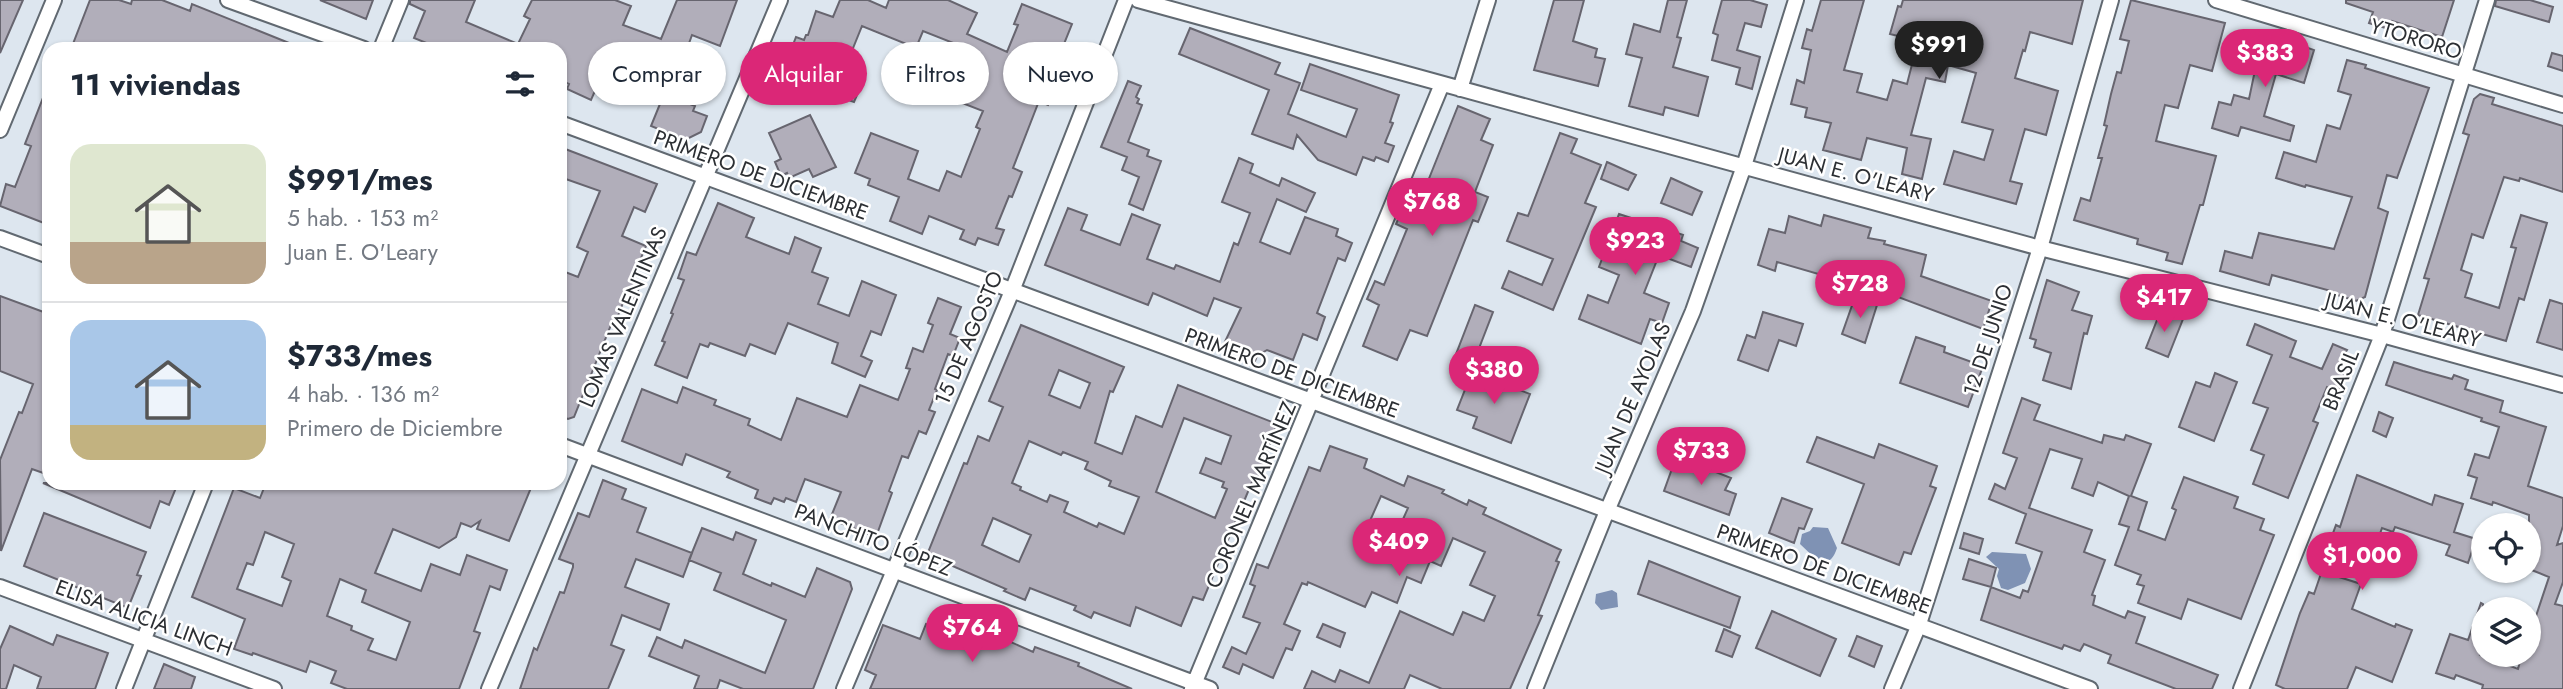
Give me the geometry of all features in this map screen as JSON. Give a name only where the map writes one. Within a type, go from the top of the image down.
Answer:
[{"type":"street","points":[[0,130],[54,0]]},
{"type":"street","points":[[228,0],[345,42]]},
{"type":"street","points":[[385,42],[401,0]]},
{"type":"street","name":"LOMAS VALENTINAS","points":[[489,689],[780,0]]},
{"type":"street","name":"15 DE AGOSTO","points":[[844,689],[1012,291],[1126,0]]},
{"type":"street","name":"JUAN E. O'LEARY","points":[[1138,0],[2039,248],[2382,335],[2563,385]]},
{"type":"street","points":[[1460,89],[1488,0]]},
{"type":"street","name":"JUAN DE AYOLAS","points":[[1535,689],[1607,511],[1693,312],[1744,166],[1796,0]]},
{"type":"street","name":"12 DE JUNIO","points":[[1892,689],[1918,627],[2039,248],[2111,0]]},
{"type":"street","name":"YTORORO","points":[[2216,0],[2563,105]]},
{"type":"street","name":"BRASIL","points":[[2241,689],[2382,335],[2487,0]]},
{"type":"street","name":"CORONEL MARTÍNEZ","points":[[1194,686],[1442,84]]},
{"type":"street","name":"PRIMERO DE DICIEMBRE","points":[[567,126],[2090,689]]},
{"type":"street","points":[[0,237],[42,253]]},
{"type":"street","name":"PANCHITO LÓPEZ","points":[[567,448],[1194,686],[1210,689]]},
{"type":"street","points":[[124,689],[203,490]]},
{"type":"street","name":"ELISA ALICIA LINCH","points":[[0,587],[274,689]]},
{"type":"water","points":[[1813,527],[1828,528],[1837,548],[1829,561],[1820,563],[1800,544],[1802,534]]},
{"type":"water","points":[[1992,552],[2026,554],[2031,569],[2025,583],[2008,590],[2001,588],[1997,576],[1999,569],[1986,557]]},
{"type":"water","points":[[1612,590],[1617,593],[1618,607],[1601,610],[1595,603],[1596,594]]},
{"type":"building","points":[[0,0],[23,0],[0,53]]},
{"type":"building","points":[[90,0],[119,0],[131,4],[132,0],[162,0],[190,11],[192,4],[287,42],[74,42]]},
{"type":"building","points":[[320,0],[373,0],[366,19]]},
{"type":"building","points":[[410,0],[475,0],[466,22],[513,42],[424,42],[414,38],[425,11],[410,4]]},
{"type":"building","points":[[532,0],[615,0],[631,6],[623,25],[661,39],[677,0],[737,0],[721,42],[710,42],[692,35],[689,42],[588,42],[588,99],[567,89],[567,42],[519,42],[530,19],[524,16]]},
{"type":"building","points":[[840,0],[868,0],[886,8],[889,0],[948,0],[977,13],[967,34],[985,42],[951,42],[923,31],[918,42],[901,42],[862,26],[856,42],[794,42],[796,37],[804,40],[808,35],[816,11],[833,17]]},
{"type":"building","points":[[1554,0],[1584,0],[1573,41],[1597,49],[1595,57],[1605,59],[1598,86],[1534,70]]},
{"type":"building","points":[[1668,0],[1687,0],[1677,37],[1681,38],[1673,67],[1708,77],[1698,116],[1665,107],[1663,115],[1629,106],[1642,58],[1626,54],[1634,24],[1660,32]]},
{"type":"building","points":[[1722,0],[1750,0],[1767,5],[1761,27],[1745,23],[1737,50],[1760,57],[1752,89],[1736,84],[1740,68],[1712,60],[1718,35],[1713,33]]},
{"type":"building","points":[[1821,0],[1864,0],[1844,70],[1862,74],[1857,92],[1887,100],[1893,80],[1907,84],[1918,41],[1890,34],[1898,6],[1901,7],[1903,0],[2083,0],[2072,44],[2030,32],[2025,51],[2023,50],[2015,78],[2058,91],[2046,135],[2025,129],[2010,181],[2022,184],[2016,204],[1944,184],[1954,151],[1984,160],[1993,130],[1962,122],[1976,73],[1948,65],[1945,82],[1926,78],[1911,135],[1931,139],[1922,179],[1902,174],[1907,148],[1867,138],[1861,160],[1823,150],[1831,123],[1805,117],[1807,108],[1791,104],[1797,80],[1804,83],[1811,50],[1802,48],[1807,29],[1812,31]]},
{"type":"building","points":[[2131,0],[2225,23],[2212,71],[2190,65],[2178,108],[2165,105],[2156,141],[2216,156],[2203,205],[2200,205],[2182,264],[2166,260],[2168,253],[2137,244],[2138,239],[2074,220],[2081,198],[2090,201],[2102,158],[2098,158],[2107,126],[2104,125],[2111,94],[2117,72],[2121,73],[2129,41],[2120,39]]},
{"type":"building","points":[[2346,0],[2454,0],[2442,37],[2392,21],[2389,29],[2369,23],[2373,12],[2346,3]]},
{"type":"building","points":[[2496,0],[2530,0],[2553,7],[2549,22],[2495,6]]},
{"type":"building","points":[[1022,4],[1072,24],[1065,42],[1011,42],[1018,25],[1014,24]]},
{"type":"building","points":[[1190,28],[1280,63],[1275,74],[1300,83],[1288,114],[1346,137],[1357,109],[1301,90],[1310,64],[1399,95],[1385,143],[1394,146],[1388,162],[1376,157],[1374,161],[1363,157],[1356,175],[1318,160],[1297,135],[1293,149],[1252,134],[1269,90],[1179,54]]},
{"type":"building","points":[[2263,32],[2314,50],[2304,83],[2276,74],[2264,116],[2294,126],[2290,141],[2241,127],[2238,136],[2212,128],[2219,102],[2231,105],[2234,95],[2249,99]]},
{"type":"building","points":[[989,44],[1003,50],[1003,105],[1037,105],[1013,168],[1022,172],[996,228],[1004,230],[998,245],[978,238],[975,245],[960,239],[964,230],[929,216],[922,234],[890,221],[899,197],[868,185],[870,179],[855,173],[871,133],[918,151],[908,179],[939,191],[947,171],[961,177],[980,129],[976,127],[983,111],[967,105],[989,105]]},
{"type":"building","points":[[2552,53],[2563,56],[2563,71],[2548,66]]},
{"type":"building","points":[[2347,60],[2429,88],[2397,178],[2387,175],[2378,208],[2388,212],[2365,297],[2356,301],[2331,291],[2272,275],[2269,285],[2220,271],[2225,251],[2252,258],[2259,233],[2334,249],[2352,197],[2276,178],[2284,152],[2316,162],[2327,125],[2340,129],[2351,95],[2338,91]]},
{"type":"building","points":[[1128,81],[1141,86],[1136,97],[1139,99],[1137,103],[1142,105],[1128,142],[1149,150],[1147,156],[1161,161],[1143,210],[1129,204],[1139,177],[1122,170],[1127,157],[1101,147]]},
{"type":"building","points":[[2480,94],[2494,98],[2492,104],[2563,126],[2563,192],[2520,178],[2519,181],[2504,177],[2483,238],[2472,234],[2461,270],[2472,274],[2465,297],[2499,308],[2516,248],[2511,247],[2521,215],[2547,223],[2524,300],[2519,298],[2506,341],[2418,315],[2429,279],[2424,278],[2469,135],[2463,133],[2474,99]]},
{"type":"building","points":[[42,100],[42,222],[0,206],[6,184],[15,187],[31,146],[25,144]]},
{"type":"building","points":[[660,105],[692,105],[695,106],[693,111],[707,116],[701,132],[685,140],[651,126]]},
{"type":"building","points":[[1458,106],[1490,119],[1481,140],[1493,145],[1475,192],[1488,197],[1478,222],[1473,220],[1427,336],[1410,330],[1397,360],[1363,346],[1379,305],[1367,299],[1375,281],[1384,285],[1407,229],[1396,224],[1404,206],[1416,211]]},
{"type":"building","points":[[810,115],[836,167],[813,177],[809,169],[789,178],[787,173],[781,176],[775,162],[781,159],[769,133]]},
{"type":"building","points":[[1560,133],[1577,139],[1571,153],[1601,165],[1585,203],[1596,207],[1553,310],[1502,288],[1509,271],[1542,285],[1553,259],[1507,241],[1518,213],[1528,216]]},
{"type":"building","points":[[567,150],[657,184],[645,212],[634,207],[622,236],[646,246],[631,282],[640,285],[635,299],[626,295],[616,321],[613,320],[574,417],[568,419],[567,273],[578,277],[588,252],[577,247],[600,191],[567,179]]},
{"type":"building","points":[[1239,158],[1253,164],[1250,173],[1279,186],[1282,178],[1315,193],[1306,212],[1277,199],[1260,242],[1290,254],[1305,217],[1338,229],[1336,236],[1352,243],[1345,261],[1338,258],[1317,313],[1325,317],[1317,340],[1303,334],[1293,360],[1267,350],[1257,356],[1255,361],[1222,348],[1241,308],[1214,298],[1207,316],[1153,293],[1148,305],[1045,265],[1068,208],[1087,215],[1081,230],[1120,245],[1132,214],[1160,225],[1147,259],[1174,269],[1176,265],[1220,282],[1234,243],[1238,245],[1250,213],[1222,202]]},
{"type":"building","points":[[1607,162],[1636,175],[1628,190],[1601,179]]},
{"type":"building","points":[[1671,178],[1702,192],[1692,215],[1661,203]]},
{"type":"building","points":[[718,203],[754,218],[746,237],[789,254],[795,237],[821,248],[812,272],[828,278],[818,304],[849,316],[862,281],[896,295],[881,335],[871,331],[861,356],[872,361],[865,377],[832,363],[838,343],[788,323],[775,354],[750,344],[745,356],[710,343],[708,347],[700,344],[687,378],[655,365],[684,280],[678,278],[687,252],[696,255]]},
{"type":"building","points":[[1619,214],[1683,235],[1681,241],[1698,248],[1691,267],[1659,255],[1644,293],[1669,303],[1662,323],[1650,319],[1641,344],[1579,319],[1588,295],[1608,303],[1619,275],[1599,267]]},
{"type":"building","points":[[1824,215],[1871,228],[1868,238],[1926,255],[1921,276],[1992,301],[1983,329],[1882,291],[1888,274],[1843,263],[1839,280],[1777,262],[1775,271],[1758,265],[1769,229],[1785,233],[1789,216],[1821,226]]},
{"type":"building","points":[[2047,280],[2079,292],[2072,310],[2092,316],[2087,334],[2084,333],[2071,389],[2043,380],[2051,353],[2034,347],[2036,340],[2030,338]]},
{"type":"building","points":[[0,296],[42,311],[42,473],[32,469],[1,551],[0,460],[33,384],[0,371]]},
{"type":"building","points":[[1855,297],[1877,305],[1865,343],[1842,334]]},
{"type":"building","points":[[938,298],[961,307],[950,334],[960,338],[953,356],[948,354],[935,389],[937,390],[929,410],[935,412],[926,434],[919,431],[908,458],[902,456],[876,537],[830,519],[841,492],[805,479],[796,502],[786,498],[784,502],[774,498],[771,504],[755,498],[758,490],[727,477],[730,472],[686,454],[682,465],[622,441],[642,389],[677,403],[683,387],[716,400],[714,405],[750,419],[748,425],[781,440],[797,398],[847,417],[860,385],[898,400],[910,369],[906,368],[913,348],[923,352],[933,325],[928,323]]},
{"type":"building","points":[[2550,300],[2563,304],[2563,350],[2537,342]]},
{"type":"building","points":[[1475,305],[1493,312],[1471,369],[1453,362]]},
{"type":"building","points":[[2161,310],[2183,319],[2168,357],[2146,348]]},
{"type":"building","points":[[1763,312],[1803,324],[1796,346],[1779,340],[1768,371],[1738,360],[1747,335],[1755,338]]},
{"type":"building","points":[[2255,324],[2296,341],[2290,357],[2322,369],[2333,344],[2347,350],[2345,353],[2352,356],[2338,392],[2327,387],[2313,421],[2318,423],[2288,498],[2253,484],[2264,455],[2251,450],[2268,408],[2253,403],[2272,355],[2247,345]]},
{"type":"building","points":[[1021,325],[1124,367],[1113,392],[1110,391],[1095,443],[1122,454],[1136,416],[1162,427],[1178,385],[1277,424],[1256,483],[1252,482],[1203,600],[1193,597],[1181,626],[1136,607],[1130,626],[1094,612],[1091,618],[1074,610],[1076,606],[1030,588],[1025,600],[927,555],[964,463],[967,464],[978,436],[989,441],[1003,407],[989,401]],"holes":[[[1059,370],[1090,383],[1080,408],[1049,395]],[[1184,418],[1231,436],[1221,464],[1206,458],[1200,473],[1224,482],[1222,487],[1227,489],[1215,518],[1156,492]],[[1029,441],[1061,455],[1063,452],[1088,462],[1085,469],[1111,481],[1109,486],[1139,497],[1124,534],[1099,523],[1097,527],[1064,512],[1068,502],[1050,495],[1047,502],[1020,490],[1021,487],[1012,483]],[[993,518],[1031,535],[1019,562],[982,545]]]},
{"type":"building","points":[[1916,337],[1945,347],[1944,352],[1983,366],[1968,407],[1900,383]]},
{"type":"building","points":[[2394,362],[2452,379],[2454,375],[2468,380],[2465,389],[2503,401],[2500,412],[2546,427],[2528,486],[2563,498],[2563,526],[2557,545],[2563,543],[2563,582],[2555,604],[2563,606],[2563,689],[2482,689],[2483,685],[2456,675],[2454,679],[2436,673],[2450,634],[2468,640],[2471,631],[2471,667],[2541,667],[2541,601],[2549,577],[2541,574],[2541,513],[2523,513],[2493,502],[2492,505],[2471,498],[2477,478],[2468,475],[2475,454],[2489,458],[2499,427],[2481,421],[2482,418],[2386,385]]},
{"type":"building","points":[[1472,372],[1530,394],[1511,443],[1473,428],[1477,417],[1457,410]]},
{"type":"building","points":[[2215,373],[2237,382],[2214,441],[2179,427],[2196,382],[2210,387]]},
{"type":"building","points":[[2022,398],[2040,405],[2034,420],[2102,443],[2104,435],[2124,440],[2126,435],[2151,444],[2131,496],[2147,502],[2138,530],[2165,540],[2176,510],[2172,508],[2184,477],[2238,497],[2234,508],[2264,519],[2260,530],[2274,535],[2241,619],[2188,599],[2181,619],[2138,603],[2144,586],[2137,584],[2141,575],[2115,565],[2129,527],[2119,524],[2129,496],[2098,482],[2093,496],[2072,488],[2082,459],[2050,449],[2029,508],[2092,530],[2084,552],[2105,560],[2092,595],[2095,596],[2093,605],[2125,618],[2128,611],[2145,617],[2136,643],[2218,675],[2212,689],[2176,689],[2108,663],[2111,655],[2084,644],[2080,651],[2064,645],[2062,649],[1981,620],[1991,587],[2020,598],[2023,590],[2028,592],[2042,552],[2016,543],[2026,514],[1989,499],[1995,484],[2005,489],[2017,458],[2003,453]]},
{"type":"building","points":[[2379,412],[2393,418],[2386,437],[2373,431]]},
{"type":"building","points":[[1817,437],[1874,458],[1879,444],[1937,466],[1930,486],[1936,488],[1911,554],[1904,552],[1899,565],[1842,543],[1864,484],[1807,462]]},
{"type":"building","points":[[1330,446],[1367,459],[1364,468],[1404,486],[1408,476],[1444,490],[1442,493],[1467,505],[1469,500],[1486,508],[1483,514],[1561,550],[1556,561],[1559,562],[1538,615],[1542,616],[1510,689],[1442,689],[1410,675],[1404,689],[1304,689],[1312,671],[1335,682],[1340,670],[1369,683],[1400,611],[1453,635],[1463,612],[1484,621],[1495,596],[1470,585],[1485,552],[1453,538],[1441,566],[1430,561],[1421,583],[1407,577],[1397,603],[1372,592],[1365,607],[1308,582],[1307,585],[1302,583],[1284,624],[1300,631],[1292,650],[1286,648],[1273,678],[1243,664],[1239,674],[1223,667],[1232,647],[1246,654],[1260,623],[1243,617],[1255,586],[1250,584],[1257,564],[1268,568],[1309,467],[1320,471]],"holes":[[[1381,496],[1408,508],[1396,535],[1369,523]]]},
{"type":"building","points":[[1683,459],[1731,478],[1725,490],[1736,494],[1729,515],[1664,491],[1673,466],[1679,468]]},
{"type":"building","points":[[2357,475],[2432,505],[2435,495],[2463,504],[2454,532],[2471,537],[2471,554],[2468,563],[2446,555],[2450,545],[2395,527],[2393,532],[2382,528],[2374,551],[2363,547],[2361,551],[2347,546],[2336,576],[2361,584],[2352,609],[2395,627],[2396,624],[2412,630],[2392,682],[2356,667],[2347,689],[2285,689],[2276,685],[2300,613],[2309,592],[2314,594],[2336,525],[2340,527]]},
{"type":"building","points":[[603,480],[626,489],[622,499],[646,508],[637,532],[692,553],[683,577],[636,559],[625,587],[669,604],[660,630],[622,615],[611,645],[624,650],[608,689],[520,689],[534,648],[537,650],[573,567],[573,564],[559,559],[578,513],[589,517]]},
{"type":"building","points":[[60,490],[175,490],[169,505],[160,501],[150,528]]},
{"type":"building","points":[[233,490],[260,498],[263,490],[530,490],[509,541],[477,529],[480,521],[471,527],[461,523],[456,537],[439,548],[393,529],[375,573],[421,591],[431,564],[460,575],[467,555],[507,570],[500,590],[490,586],[474,631],[480,633],[459,689],[347,689],[331,683],[336,671],[310,661],[306,672],[234,649],[245,619],[192,597]],"holes":[[[265,532],[294,544],[282,577],[291,581],[282,606],[237,589],[247,563],[253,565]],[[340,579],[366,590],[362,602],[410,622],[396,660],[368,650],[373,639],[351,630],[352,626],[327,616]]]},
{"type":"building","points":[[1782,498],[1812,509],[1804,529],[1799,528],[1794,543],[1769,533]]},
{"type":"building","points":[[44,513],[146,552],[137,575],[141,576],[128,608],[24,566]]},
{"type":"building","points":[[702,528],[733,540],[736,532],[756,540],[743,574],[771,586],[772,583],[805,597],[817,568],[850,582],[852,589],[813,689],[743,689],[720,680],[717,689],[694,689],[699,676],[649,656],[657,637],[682,648],[685,640],[765,673],[786,620],[714,590],[721,573],[689,560]]},
{"type":"building","points":[[1964,533],[1983,539],[1979,554],[1960,548]]},
{"type":"building","points":[[1969,559],[1996,568],[1991,587],[1963,579]]},
{"type":"building","points":[[1649,561],[1740,597],[1730,628],[1638,594]]},
{"type":"building","points":[[1772,611],[1836,639],[1820,676],[1756,648]]},
{"type":"building","points":[[926,624],[961,639],[966,625],[981,631],[982,629],[1033,652],[1035,647],[1079,663],[1078,666],[1132,689],[870,689],[876,675],[865,670],[883,625],[920,639]]},
{"type":"building","points":[[1323,624],[1345,633],[1340,647],[1317,637]]},
{"type":"building","points":[[10,626],[53,645],[57,635],[108,653],[95,689],[37,689],[41,677],[14,665],[6,689],[0,689],[0,649]]},
{"type":"building","points":[[1724,629],[1740,636],[1732,657],[1716,651]]},
{"type":"building","points":[[1857,636],[1882,646],[1874,667],[1849,656]]},
{"type":"building","points":[[164,664],[195,677],[191,689],[154,689]]}]
